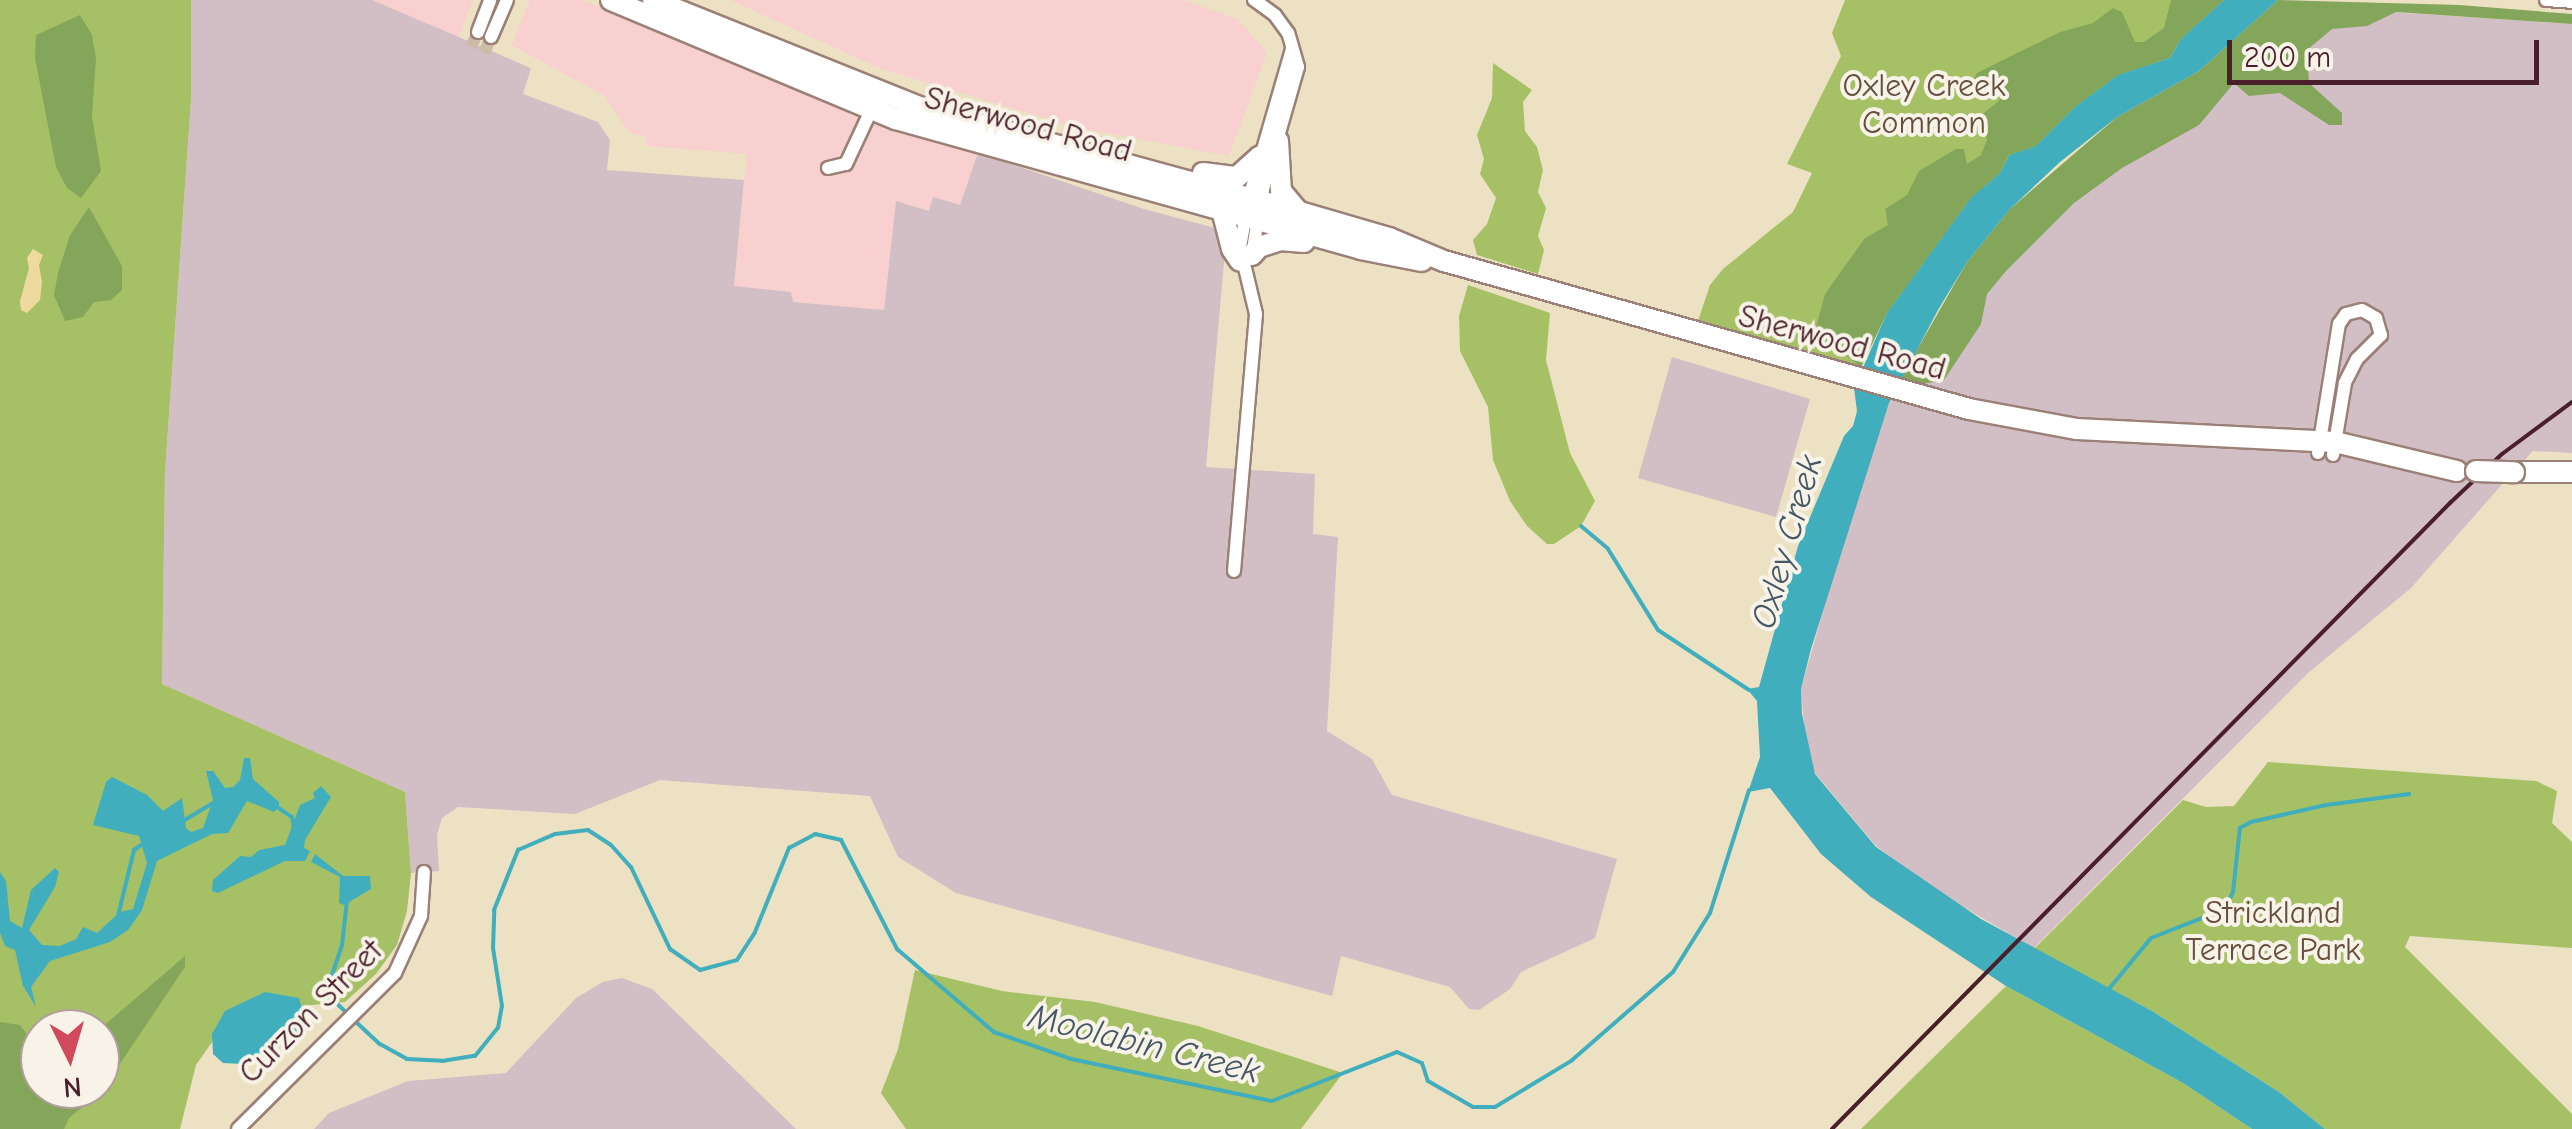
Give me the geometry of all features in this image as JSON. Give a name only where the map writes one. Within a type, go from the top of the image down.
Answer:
[{"type":"main road","name":"Sherwood Road","points":[[610,0],[874,102],[1222,210],[1300,212],[1389,238],[1444,261],[1839,373],[2050,426],[2327,448],[2437,472],[2572,472]]},
{"type":"main road","name":"Sherwood Road","points":[[653,0],[874,102],[1152,171],[1326,239],[1398,257],[1444,261]]},
{"type":"main road","points":[[1278,142],[1281,191],[1300,212]]},
{"type":"main road","points":[[1152,171],[1160,162],[1224,179],[1246,174],[1260,156]]},
{"type":"main road","points":[[1222,210],[1228,221],[1232,249],[1246,258],[1259,246],[1280,240],[1326,239]]},
{"type":"street","points":[[490,0],[484,34],[507,0]]},
{"type":"street","points":[[1253,209],[1278,142],[1298,67],[1275,15],[1254,0]]},
{"type":"street","points":[[2546,0],[2572,2]]},
{"type":"street","points":[[1234,570],[1256,298],[1246,258],[1260,156],[1292,49]]},
{"type":"street","points":[[828,168],[846,164],[874,102]]},
{"type":"street","points":[[2362,310],[2376,318],[2381,335],[2357,359],[2344,383],[2327,448],[2341,320],[2349,312],[2362,310]]},
{"type":"street","name":"Curzon Street","points":[[238,1129],[396,973],[421,916],[424,872]]},
{"type":"shaded area","points":[[191,0],[372,0],[531,68],[523,94],[598,122],[610,140],[607,170],[744,180],[734,286],[791,292],[793,302],[884,310],[896,201],[929,211],[933,197],[960,205],[978,153],[1144,209],[1219,229],[1226,239],[1206,467],[1315,474],[1313,534],[1338,537],[1327,731],[1372,759],[1392,795],[1617,859],[1595,938],[1521,972],[1510,989],[1479,1010],[1469,1009],[1450,987],[1341,956],[1332,996],[956,893],[898,857],[870,796],[660,780],[575,814],[458,807],[442,818],[437,835],[439,871],[411,873],[405,792],[162,684],[165,472],[191,100]]},
{"type":"shaded area","points":[[372,0],[473,0],[458,38]]},
{"type":"shaded area","points":[[530,0],[583,0],[860,119],[978,153],[961,205],[930,211],[896,201],[884,310],[793,302],[791,292],[734,287],[747,154],[646,146],[646,136],[629,133],[605,96],[511,45]]},
{"type":"shaded area","points":[[730,0],[1183,0],[1238,19],[1267,53],[1229,156],[1074,127],[879,68]]},
{"type":"shaded area","points":[[2345,9],[2572,24],[2572,453],[2533,451],[2519,466],[2471,465],[2457,479],[2505,481],[2411,588],[2308,673],[2034,948],[1936,891],[1876,846],[1815,773],[1806,747],[1801,689],[1844,537],[1889,403],[1910,360],[2010,209]]},
{"type":"shaded area","points":[[1672,357],[1810,399],[1776,517],[1638,478]]},
{"type":"shaded area","points":[[622,978],[652,989],[796,1129],[314,1129],[329,1113],[408,1081],[506,1073],[576,998],[603,982]]},
{"type":"green space","points":[[0,0],[191,0],[191,100],[165,472],[162,684],[405,792],[411,873],[407,911],[397,945],[376,974],[345,1002],[279,1008],[226,1022],[196,1065],[180,1129],[0,1129]]},
{"type":"green space","name":"Oxley Creek Common","points":[[1845,0],[2224,0],[1887,313],[1861,367],[1698,321],[1710,285],[1723,269],[1793,212],[1812,173],[1787,164],[1841,56],[1832,33]]},
{"type":"green space","points":[[2171,0],[2224,0],[2181,39],[2170,58],[2118,75],[2075,107],[2036,146],[2008,155],[2000,173],[1971,198],[1887,313],[1861,367],[1829,343],[1812,342],[1825,294],[1865,238],[1888,225],[1885,209],[1907,195],[1919,171],[1956,149],[1964,149],[1967,164],[1981,155],[1987,140],[1980,116],[2000,100],[1998,92],[1973,81],[1977,73],[2060,32],[2093,23],[2113,8],[2122,12],[2135,42],[2144,42],[2164,28]]},
{"type":"green space","points":[[2278,0],[2459,5],[2572,14],[2572,24],[2396,12],[2367,26],[2332,29],[2307,50],[2309,83],[2342,113],[2342,125],[2329,125],[2280,93],[2249,96],[2234,83],[2199,125],[2122,168],[2074,203],[2006,271],[1987,294],[1981,324],[1944,380],[1922,384],[1901,378],[1967,262],[2010,209],[2117,117],[2199,71]]},
{"type":"green space","points":[[80,15],[92,35],[96,58],[92,116],[101,171],[81,198],[67,188],[56,167],[35,58],[36,35]]},
{"type":"green space","points":[[1493,63],[1532,90],[1523,102],[1525,131],[1537,147],[1543,170],[1538,192],[1546,208],[1538,236],[1544,250],[1538,274],[1477,255],[1473,240],[1487,224],[1496,198],[1480,174],[1484,159],[1477,135],[1492,98]]},
{"type":"green space","points":[[89,207],[122,266],[122,290],[111,300],[94,302],[83,317],[65,321],[54,295],[58,273],[70,235]]},
{"type":"green space","points":[[1468,285],[1550,313],[1546,360],[1570,453],[1595,501],[1581,526],[1554,544],[1547,544],[1527,526],[1510,501],[1493,460],[1488,407],[1460,351],[1459,316]]},
{"type":"green space","name":"Strickland Terrace Park","points":[[2268,762],[2536,781],[2557,791],[2552,823],[2572,842],[2572,948],[2410,936],[2405,947],[2572,1114],[2572,1129],[2325,1129],[2279,1092],[2152,1011],[2034,949],[2183,800],[2206,807],[2234,806]]},
{"type":"green space","points":[[185,956],[185,967],[120,1064],[120,1012]]},
{"type":"green space","points":[[915,970],[1002,991],[1095,1002],[1198,1026],[1343,1073],[1301,1129],[906,1129],[881,1093],[898,1049]]},
{"type":"green space","points":[[2006,986],[2183,1083],[2252,1129],[1861,1129]]},
{"type":"green space","points":[[0,1022],[20,1025],[20,1109],[80,1109],[64,1129],[0,1129]]},
{"type":"sand","points":[[33,249],[43,255],[39,265],[42,282],[40,300],[27,313],[21,310],[20,301],[29,268],[27,258]]},
{"type":"water","points":[[2224,0],[2278,0],[2199,71],[2117,117],[2060,162],[2010,209],[1967,262],[1938,310],[1889,403],[1811,649],[1801,689],[1802,714],[1815,774],[1876,847],[1981,919],[2152,1011],[2279,1092],[2325,1129],[2252,1129],[2183,1083],[2006,986],[1871,897],[1821,854],[1770,788],[1748,792],[1760,757],[1757,701],[1747,689],[1759,687],[1798,546],[1844,436],[1853,426],[1857,411],[1854,388],[1887,313],[1971,198],[2000,173],[2009,155],[2036,146],[2075,107],[2118,75],[2170,58],[2181,39]]},
{"type":"water","points":[[244,758],[250,758],[253,779],[279,802],[279,807],[274,812],[247,801],[228,833],[212,834],[157,861],[142,910],[128,930],[110,942],[50,961],[31,987],[36,1007],[23,986],[15,950],[5,946],[0,933],[0,872],[6,881],[10,921],[22,928],[31,890],[55,868],[59,872],[55,887],[29,930],[42,945],[60,946],[76,939],[83,927],[97,933],[120,912],[133,909],[147,863],[139,836],[93,825],[106,782],[112,777],[147,795],[163,811],[182,798],[186,828],[191,832],[203,828],[213,800],[206,771],[213,771],[225,788],[233,787],[240,780]]},
{"type":"water","points":[[321,786],[331,797],[305,840],[304,848],[310,851],[305,861],[285,861],[218,893],[212,891],[213,880],[240,856],[251,857],[259,850],[285,845],[300,805],[315,798],[313,793]]},
{"type":"water","points":[[315,854],[343,876],[370,876],[371,889],[344,905],[339,903],[340,877],[311,862]]},
{"type":"water","points":[[265,992],[299,998],[303,1012],[299,1033],[266,1055],[242,1064],[223,1063],[213,1054],[212,1034],[225,1011]]},
{"type":"waterway","points":[[1581,526],[1608,549],[1658,630],[1749,690]]},
{"type":"waterway","name":"Moolabin Creek","points":[[355,1021],[380,1044],[407,1059],[442,1061],[475,1056],[498,1028],[502,1006],[493,948],[494,910],[518,850],[555,834],[588,830],[611,845],[631,867],[670,949],[700,970],[737,960],[755,932],[789,848],[815,834],[841,840],[897,949],[994,1032],[1071,1059],[1272,1101],[1397,1052],[1422,1063],[1428,1081],[1473,1107],[1495,1107],[1571,1061],[1673,972],[1710,913],[1749,790]]},
{"type":"waterway","points":[[2108,990],[2151,938],[2225,909],[2233,892],[2240,828],[2326,805],[2409,794]]},
{"type":"waterway","name":"Moolabin Creek","points":[[183,821],[213,803]]},
{"type":"waterway","name":"Moolabin Creek","points":[[277,807],[292,817],[294,830]]},
{"type":"waterway","name":"Moolabin Creek","points":[[118,916],[134,850],[144,843]]},
{"type":"waterway","name":"Moolabin Creek","points":[[347,901],[342,945],[326,993],[348,1014]]},
{"type":"tunnel","points":[[471,47],[478,32]]},
{"type":"tunnel","points":[[484,53],[491,37]]},
{"type":"railway","points":[[1832,1129],[2450,503],[2502,454],[2572,402]]},
{"type":"water label","name":"Oxley Creek","points":[[1787,542]]}]
